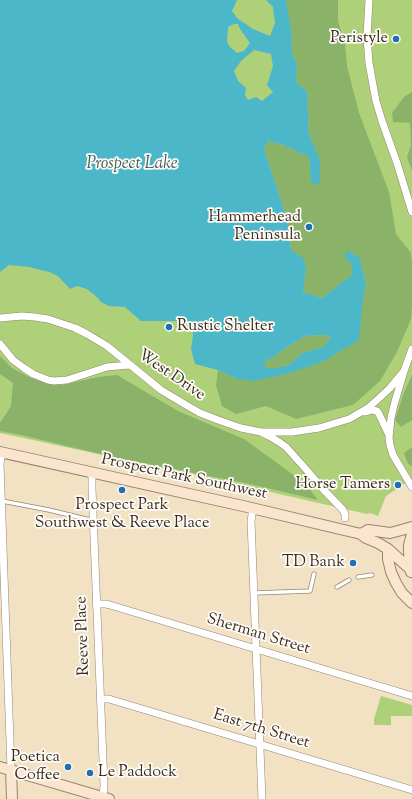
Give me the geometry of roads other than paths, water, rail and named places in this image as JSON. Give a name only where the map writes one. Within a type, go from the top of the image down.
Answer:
[{"type":"street","points":[[368,0],[369,63],[373,85],[382,121],[412,212]]},
{"type":"street","name":"West Drive","points":[[0,318],[22,316],[48,319],[87,334],[118,354],[161,390],[200,413],[237,426],[261,432],[279,442],[294,455],[343,510],[345,514],[344,523]]},
{"type":"street","points":[[0,344],[13,360],[33,374],[48,380],[67,380],[107,367],[130,365]]},
{"type":"street","points":[[412,350],[394,405],[389,435],[393,455],[412,487]]},
{"type":"street","points":[[261,432],[292,432],[319,428],[345,420],[368,408],[390,388],[404,371]]},
{"type":"street","points":[[356,415],[372,410],[377,411],[383,420],[389,435]]},
{"type":"street","points":[[1,453],[0,464],[12,799]]},
{"type":"street","name":"Prospect Park Southwest","points":[[1,453],[252,508],[344,523],[366,538],[388,549],[411,571]]},
{"type":"street","name":"Reeve Place","points":[[92,473],[100,699],[104,786],[106,798]]},
{"type":"street","points":[[252,508],[251,520],[262,799]]},
{"type":"street","name":"Prospect Park Southwest","points":[[361,534],[368,530],[394,532],[412,527]]},
{"type":"street","points":[[391,572],[401,569],[411,571],[409,545],[412,534]]},
{"type":"street","points":[[388,549],[388,559],[391,572],[402,592],[412,603]]},
{"type":"street","name":"Sherman Street","points":[[96,604],[106,604],[412,696]]},
{"type":"street","name":"East 7th Street","points":[[100,699],[109,699],[412,790]]},
{"type":"street","points":[[0,767],[106,798]]},
{"type":"lane","points":[[2,501],[93,520]]},
{"type":"lane","points":[[254,593],[310,591],[314,574]]},
{"type":"lane","points":[[358,577],[372,575]]},
{"type":"lane","points":[[337,587],[349,580]]},
{"type":"water","name":"Prospect Lake","points":[[0,0],[237,0],[232,11],[237,18],[253,29],[270,36],[275,23],[273,7],[266,0],[286,0],[291,28],[292,54],[297,64],[296,79],[297,83],[307,91],[309,134],[320,160],[320,183],[311,184],[309,157],[283,145],[268,141],[264,149],[287,219],[291,250],[304,259],[306,270],[303,292],[322,298],[352,275],[351,263],[344,256],[348,251],[360,258],[366,284],[359,340],[324,361],[290,373],[254,381],[237,379],[218,370],[195,364],[191,349],[193,336],[192,326],[185,321],[141,321],[125,307],[109,306],[101,302],[87,289],[77,286],[70,289],[58,276],[49,272],[29,267],[9,265],[0,272]],"holes":[[[238,24],[250,43],[244,51],[237,53],[227,42],[228,27]],[[254,50],[271,54],[273,66],[267,85],[273,92],[262,101],[256,97],[248,100],[245,95],[246,88],[238,81],[234,71],[241,61]],[[305,336],[331,336],[324,347],[302,353],[289,365],[276,368],[265,368],[265,361],[274,357]]]},
{"type":"place","name":"Peristyle","points":[[396,39]]},
{"type":"place","name":"Hammerhead Peninsula","points":[[309,227]]},
{"type":"place","name":"Rustic Shelter","points":[[169,327]]},
{"type":"place","name":"Horse Tamers","points":[[398,485]]},
{"type":"place","name":"Prospect Park Southwest & Reeve Place","points":[[122,490]]},
{"type":"place","name":"TD Bank","points":[[353,563]]},
{"type":"place","name":"Poetica Coffee","points":[[68,767]]},
{"type":"place","name":"Le Paddock","points":[[90,773]]}]
